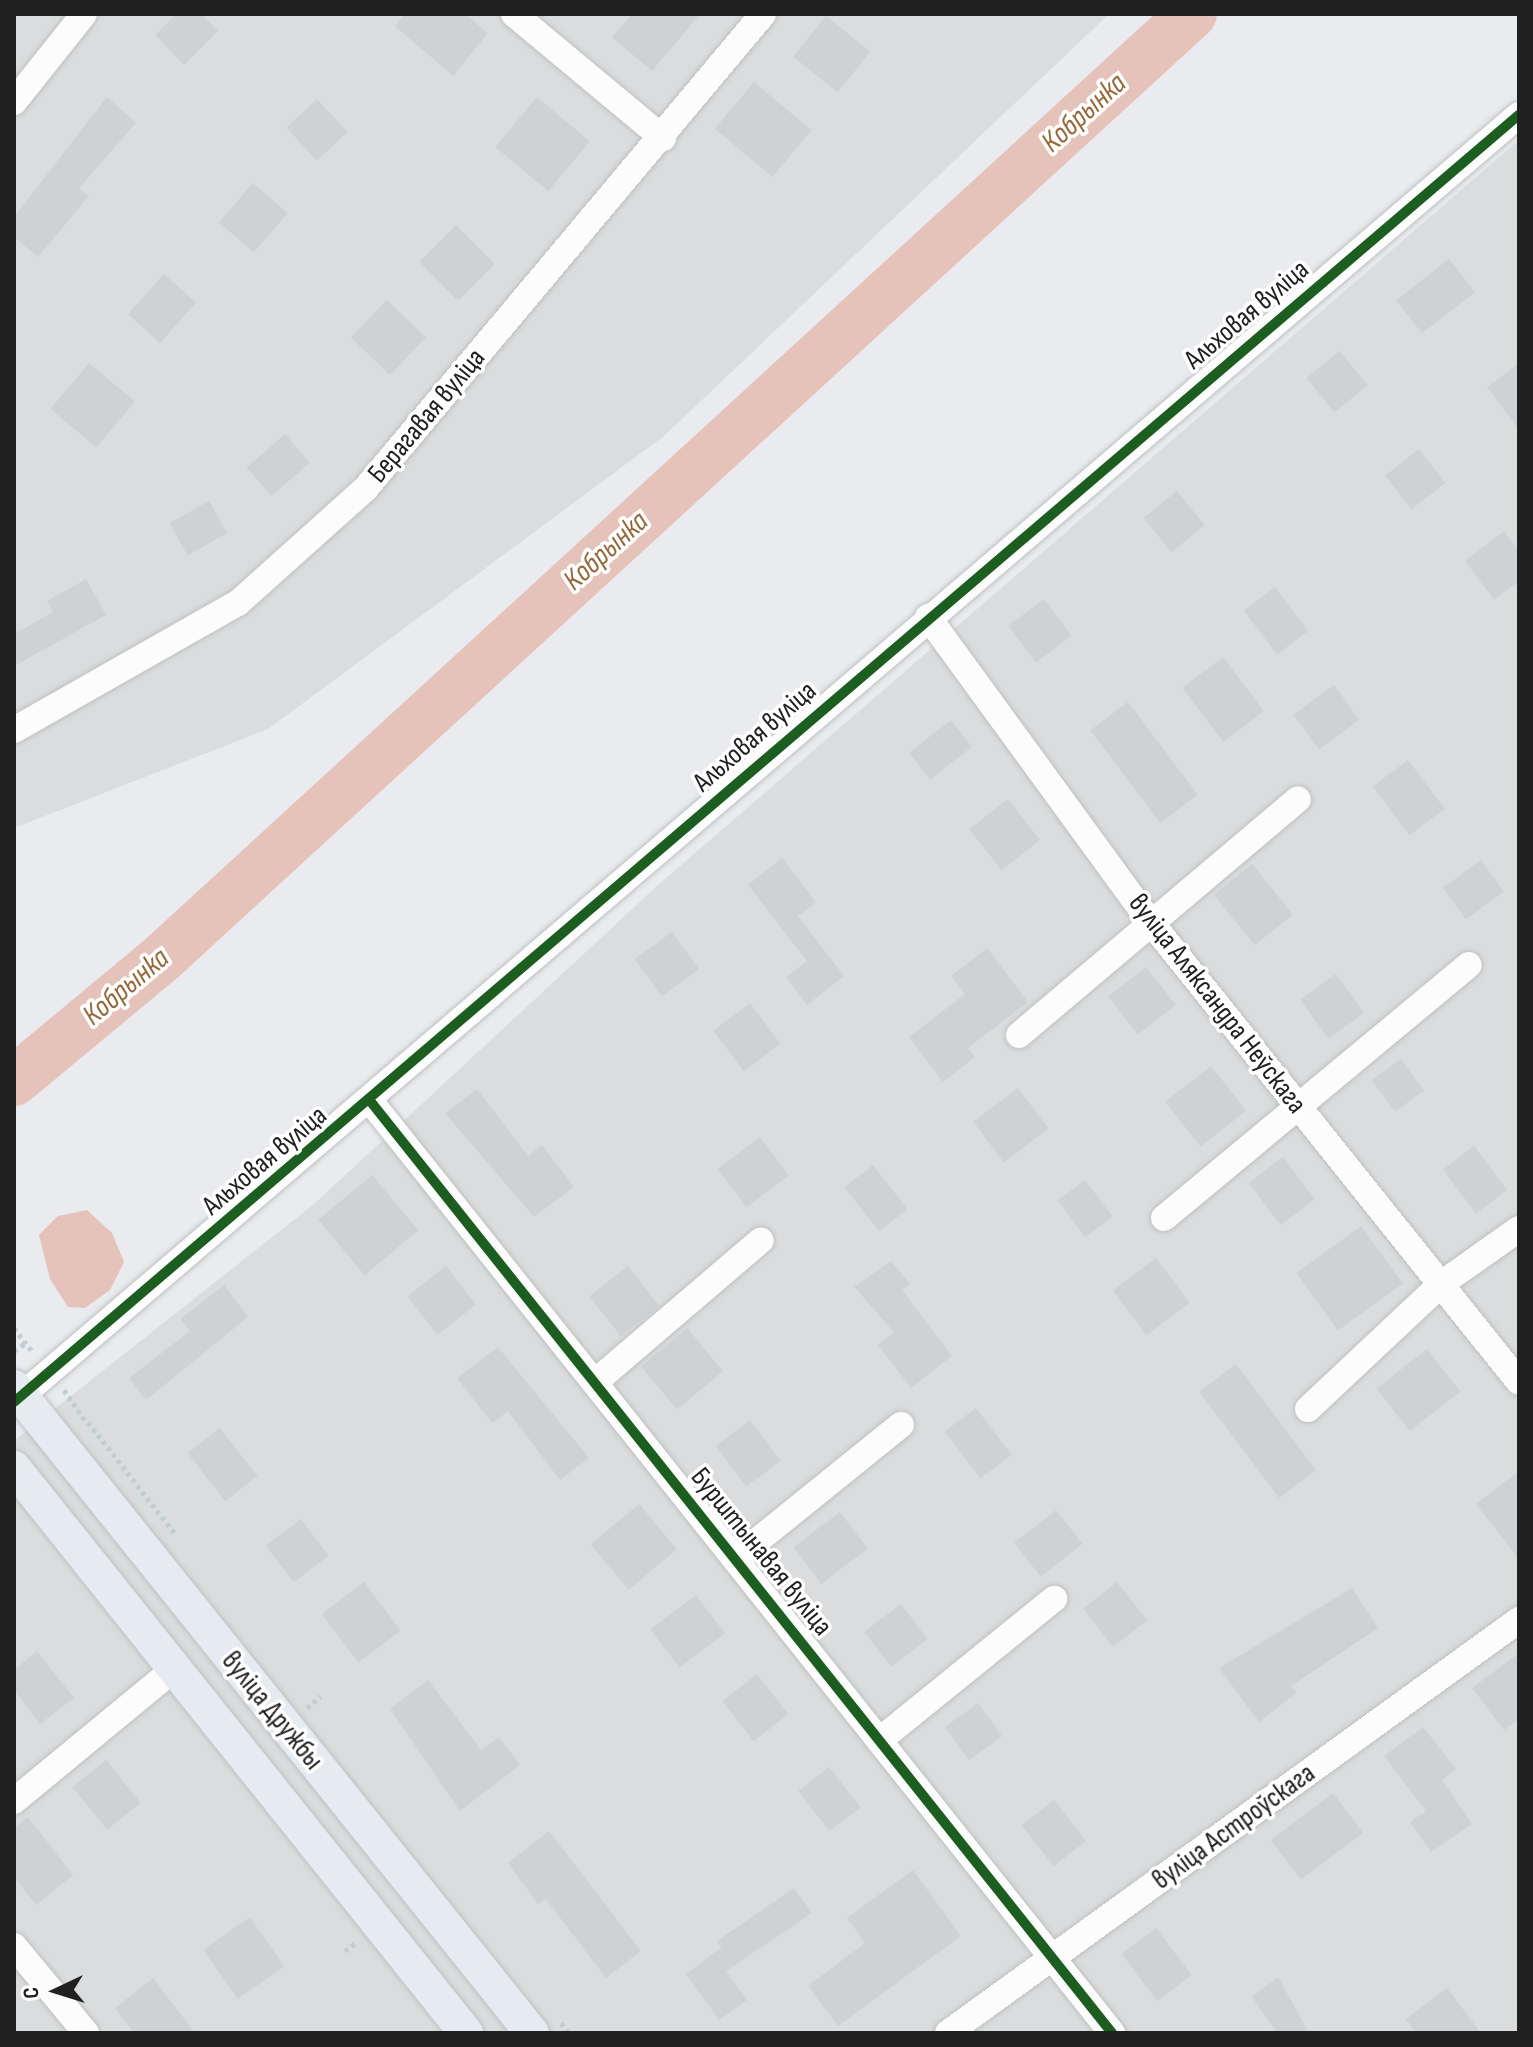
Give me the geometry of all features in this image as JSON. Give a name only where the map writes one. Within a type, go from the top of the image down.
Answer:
[{"type":"main road","name":"вуліца Дружбы","points":[[16,1401],[532,2033]]},
{"type":"main road","name":"вуліца Дружбы","points":[[14,1468],[461,2025]]},
{"type":"street","points":[[14,102],[84,14]]},
{"type":"street","points":[[514,14],[663,138]]},
{"type":"street","name":"Берагавая вуліца","points":[[14,730],[238,603],[366,488],[663,138],[763,14]]},
{"type":"street","name":"Альховая вуліца","points":[[16,1401],[371,1102],[928,617],[1519,115]]},
{"type":"street","name":"вуліца Аляксандра Неўскага","points":[[928,617],[1153,925],[1519,1382]]},
{"type":"street","points":[[1019,1035],[1153,925],[1298,799]]},
{"type":"street","points":[[1164,1218],[1469,965]]},
{"type":"street","name":"Бурштынавая вуліца","points":[[371,1102],[1054,1956],[1112,2033]]},
{"type":"street","points":[[1308,1409],[1441,1284],[1519,1229]]},
{"type":"street","points":[[595,1382],[761,1240]]},
{"type":"street","points":[[736,1558],[901,1425]]},
{"type":"street","points":[[881,1739],[1054,1599]]},
{"type":"street","name":"вуліца Астроўскага","points":[[948,2033],[1519,1620]]},
{"type":"street","points":[[14,1801],[174,1669]]},
{"type":"street","points":[[14,1946],[86,2033]]},
{"type":"path","points":[[14,1328],[37,1358]]},
{"type":"path","points":[[14,1351],[26,1343]]},
{"type":"path","points":[[59,1383],[88,1422],[76,1430]]},
{"type":"shaded area","points":[[14,14],[1109,14],[664,436],[268,729],[14,828]]},
{"type":"shaded area","points":[[1519,140],[1519,2033],[14,2033],[14,1441],[314,1204],[657,886]]},
{"type":"shaded area","points":[[87,1210],[112,1233],[124,1262],[110,1290],[85,1308],[68,1307],[50,1279],[39,1235],[58,1216]]},
{"type":"building","points":[[176,14],[201,14],[218,31],[184,65],[155,35]]},
{"type":"building","points":[[405,14],[465,14],[488,33],[453,76],[395,26]]},
{"type":"building","points":[[632,14],[700,14],[652,71],[612,37]]},
{"type":"building","points":[[826,16],[870,52],[838,92],[793,56]]},
{"type":"building","points":[[754,82],[811,130],[772,177],[715,129]]},
{"type":"building","points":[[107,97],[136,123],[79,188],[89,196],[38,257],[14,237],[14,217]]},
{"type":"building","points":[[537,97],[590,141],[548,191],[495,147]]},
{"type":"building","points":[[317,99],[348,132],[317,161],[286,128]]},
{"type":"building","points":[[253,183],[288,213],[254,252],[219,222]]},
{"type":"building","points":[[456,225],[495,264],[458,301],[419,262]]},
{"type":"building","points":[[1449,259],[1475,292],[1422,333],[1396,300]]},
{"type":"building","points":[[164,274],[196,303],[160,343],[128,314]]},
{"type":"building","points":[[387,300],[426,338],[390,375],[351,337]]},
{"type":"building","points":[[1340,351],[1368,385],[1334,412],[1307,378]]},
{"type":"building","points":[[89,363],[135,402],[96,448],[50,409]]},
{"type":"building","points":[[1519,363],[1519,430],[1487,387]]},
{"type":"building","points":[[285,434],[310,463],[271,496],[247,467]]},
{"type":"building","points":[[1419,449],[1445,483],[1412,509],[1385,475]]},
{"type":"building","points":[[1177,491],[1205,525],[1171,552],[1144,518]]},
{"type":"building","points":[[209,501],[227,533],[188,555],[170,523]]},
{"type":"building","points":[[1504,531],[1519,551],[1519,581],[1494,600],[1465,561]]},
{"type":"building","points":[[86,579],[106,615],[14,666],[14,634],[53,612],[47,601]]},
{"type":"building","points":[[1275,587],[1308,631],[1277,654],[1244,610]]},
{"type":"building","points":[[1044,599],[1072,636],[1036,663],[1008,626]]},
{"type":"building","points":[[1223,657],[1264,711],[1223,742],[1182,688]]},
{"type":"building","points":[[1334,685],[1359,720],[1319,749],[1294,714]]},
{"type":"building","points":[[1128,702],[1198,795],[1160,823],[1090,730]]},
{"type":"building","points":[[951,720],[972,747],[930,779],[909,753]]},
{"type":"building","points":[[1408,760],[1445,809],[1410,835],[1373,786]]},
{"type":"building","points":[[1008,799],[1040,840],[1001,870],[969,829]]},
{"type":"building","points":[[782,858],[816,902],[798,916],[844,976],[807,1005],[786,977],[807,961],[748,885]]},
{"type":"building","points":[[1481,860],[1504,892],[1466,919],[1443,888]]},
{"type":"building","points":[[1252,864],[1293,915],[1255,945],[1214,895]]},
{"type":"building","points":[[672,932],[699,969],[662,996],[635,959]]},
{"type":"building","points":[[987,948],[1028,1002],[968,1048],[975,1057],[943,1082],[909,1037],[965,994],[951,976]]},
{"type":"building","points":[[1146,967],[1176,1005],[1138,1034],[1108,997]]},
{"type":"building","points":[[1336,974],[1364,1013],[1329,1039],[1300,1000]]},
{"type":"building","points":[[750,1003],[781,1044],[744,1071],[713,1031]]},
{"type":"building","points":[[1401,1059],[1424,1091],[1395,1112],[1372,1080]]},
{"type":"building","points":[[1211,1066],[1246,1111],[1200,1147],[1165,1102]]},
{"type":"building","points":[[1018,1088],[1049,1129],[1004,1162],[973,1122]]},
{"type":"building","points":[[477,1089],[528,1156],[542,1145],[574,1187],[534,1217],[445,1113]]},
{"type":"building","points":[[760,1137],[789,1175],[747,1207],[718,1169]]},
{"type":"building","points":[[1474,1146],[1507,1190],[1476,1213],[1443,1169]]},
{"type":"building","points":[[1283,1157],[1315,1199],[1281,1225],[1249,1183]]},
{"type":"building","points":[[873,1165],[907,1209],[879,1231],[845,1187]]},
{"type":"building","points":[[372,1175],[418,1230],[365,1275],[318,1220]]},
{"type":"building","points":[[1085,1180],[1113,1217],[1086,1237],[1058,1200]]},
{"type":"building","points":[[1361,1226],[1403,1283],[1338,1330],[1296,1273]]},
{"type":"building","points":[[1156,1258],[1190,1303],[1147,1335],[1113,1290]]},
{"type":"building","points":[[891,1261],[910,1284],[902,1290],[952,1356],[911,1388],[878,1345],[894,1332],[854,1287]]},
{"type":"building","points":[[446,1266],[476,1305],[438,1335],[407,1296]]},
{"type":"building","points":[[628,1266],[659,1306],[621,1336],[589,1296]]},
{"type":"building","points":[[224,1285],[248,1317],[146,1400],[129,1378],[190,1331],[180,1319]]},
{"type":"building","points":[[687,1328],[723,1371],[677,1409],[641,1367]]},
{"type":"building","points":[[498,1347],[589,1458],[560,1480],[508,1411],[492,1423],[457,1378]]},
{"type":"building","points":[[1427,1349],[1460,1392],[1410,1431],[1377,1388]]},
{"type":"building","points":[[1236,1364],[1316,1470],[1279,1498],[1199,1392]]},
{"type":"building","points":[[976,1408],[1012,1455],[980,1479],[945,1431]]},
{"type":"building","points":[[750,1420],[781,1461],[746,1487],[716,1446]]},
{"type":"building","points":[[220,1428],[258,1476],[225,1501],[188,1453]]},
{"type":"building","points":[[1519,1471],[1519,1559],[1476,1504]]},
{"type":"building","points":[[639,1504],[677,1549],[629,1590],[591,1544]]},
{"type":"building","points":[[1056,1510],[1082,1544],[1041,1577],[1014,1543]]},
{"type":"building","points":[[840,1512],[868,1549],[821,1584],[794,1547]]},
{"type":"building","points":[[301,1519],[329,1556],[294,1582],[266,1545]]},
{"type":"building","points":[[364,1582],[401,1631],[358,1663],[322,1614]]},
{"type":"building","points":[[1117,1582],[1147,1621],[1113,1647],[1083,1608]]},
{"type":"building","points":[[1352,1588],[1378,1628],[1291,1686],[1297,1693],[1259,1722],[1219,1668]]},
{"type":"building","points":[[696,1595],[725,1633],[679,1668],[650,1629]]},
{"type":"building","points":[[901,1604],[927,1639],[891,1667],[864,1632]]},
{"type":"building","points":[[37,1651],[74,1698],[40,1724],[14,1690],[14,1670]]},
{"type":"building","points":[[1519,1653],[1519,1719],[1504,1730],[1472,1688]]},
{"type":"building","points":[[757,1674],[788,1714],[754,1741],[722,1701]]},
{"type":"building","points":[[428,1680],[481,1750],[499,1737],[520,1765],[460,1811],[390,1709]]},
{"type":"building","points":[[978,1703],[1002,1736],[969,1760],[945,1727]]},
{"type":"building","points":[[1423,1727],[1456,1769],[1442,1780],[1472,1824],[1431,1852],[1410,1822],[1426,1811],[1384,1756]]},
{"type":"building","points":[[106,1760],[141,1803],[107,1830],[73,1787]]},
{"type":"building","points":[[829,1767],[860,1807],[830,1831],[798,1791]]},
{"type":"building","points":[[1333,1793],[1363,1833],[1301,1880],[1271,1840]]},
{"type":"building","points":[[1054,1800],[1086,1841],[1054,1866],[1022,1825]]},
{"type":"building","points":[[28,1817],[73,1875],[36,1905],[14,1877],[14,1828]]},
{"type":"building","points":[[549,1831],[641,1951],[606,1978],[546,1899],[538,1904],[508,1863]]},
{"type":"building","points":[[913,1870],[961,1936],[838,2026],[808,1986],[865,1943],[847,1918]]},
{"type":"building","points":[[794,1888],[812,1913],[726,1971],[747,2000],[719,2020],[686,1974],[722,1947],[717,1941]]},
{"type":"building","points":[[250,1917],[284,1966],[238,1999],[203,1950]]},
{"type":"building","points":[[1156,1928],[1192,1975],[1157,2001],[1122,1954]]},
{"type":"building","points":[[1278,1977],[1309,2033],[1277,2033],[1252,1997]]},
{"type":"building","points":[[153,1978],[195,2033],[134,2033],[115,2008]]},
{"type":"building","points":[[1447,1988],[1481,2033],[1416,2033],[1406,2019]]},
{"type":"waterway","name":"Кобрынка","points":[[14,1081],[162,958],[1192,14]]},
{"type":"cycle path","points":[[14,1402],[1519,115]]},
{"type":"cycle path","points":[[371,1102],[1112,2033]]}]
